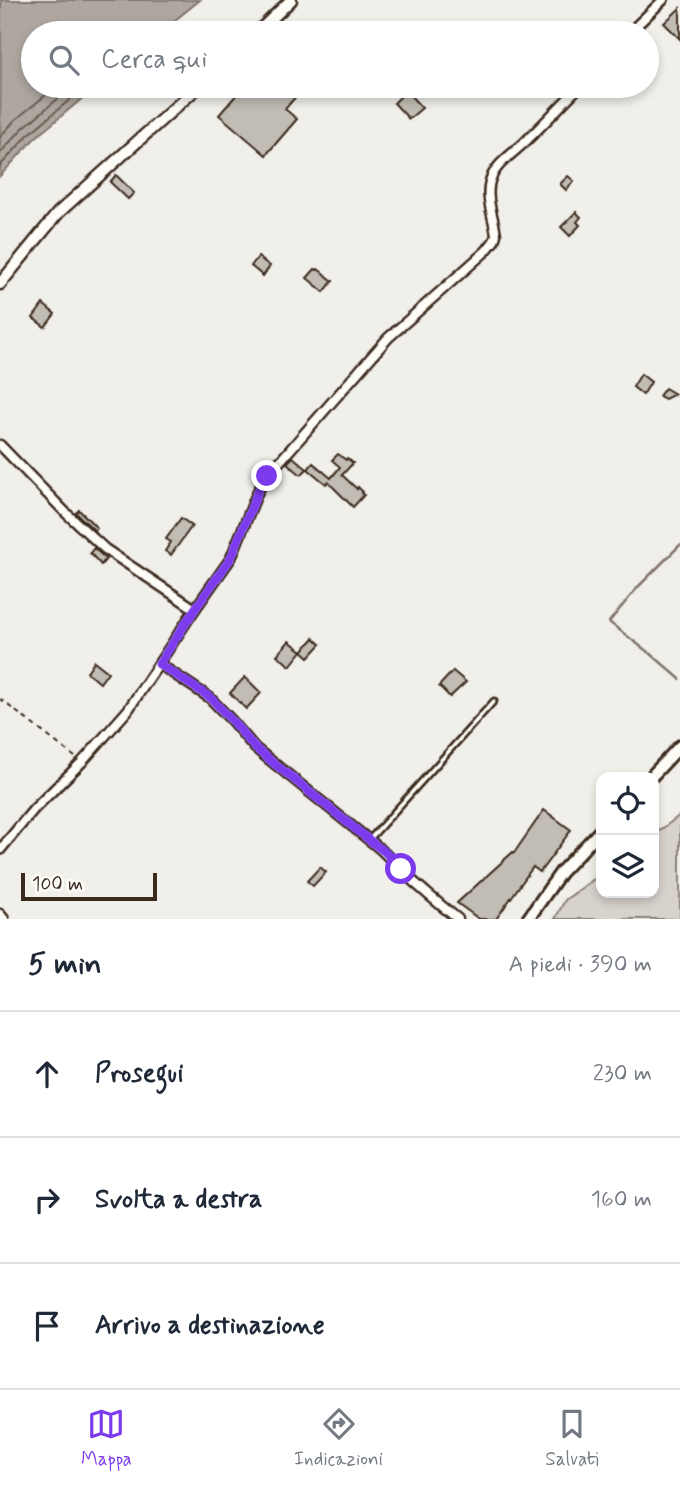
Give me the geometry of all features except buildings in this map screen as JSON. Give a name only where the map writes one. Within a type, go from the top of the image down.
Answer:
[{"type":"main road","points":[[656,772],[680,746]]},
{"type":"main road","points":[[528,919],[561,873],[596,835]]},
{"type":"street","points":[[269,21],[291,0]]},
{"type":"street","points":[[641,21],[663,0]]},
{"type":"street","points":[[0,285],[58,213],[186,98]]},
{"type":"street","points":[[0,850],[34,809],[82,762],[128,710],[231,558],[258,491],[267,476],[388,338],[494,241],[496,235],[489,205],[489,183],[492,175],[568,98]]},
{"type":"street","points":[[0,445],[105,549],[195,609]]},
{"type":"street","points":[[159,664],[211,698],[255,748],[385,852],[458,919]]},
{"type":"street","points":[[0,914],[4,919]]},
{"type":"lane","points":[[369,840],[494,701]]},
{"type":"path","points":[[0,699],[82,762]]},
{"type":"shaded area","points":[[680,815],[680,919],[555,919],[565,900],[596,878],[596,898],[659,898],[659,831]]},
{"type":"water","points":[[1,0],[200,0],[174,21],[21,21],[21,98],[83,98],[34,139],[0,176]]},
{"type":"waterway","points":[[680,545],[638,587],[609,622],[680,679]]},
{"type":"route","points":[[267,476],[258,491],[231,558],[159,664],[211,698],[266,758],[385,852],[401,869]]}]
